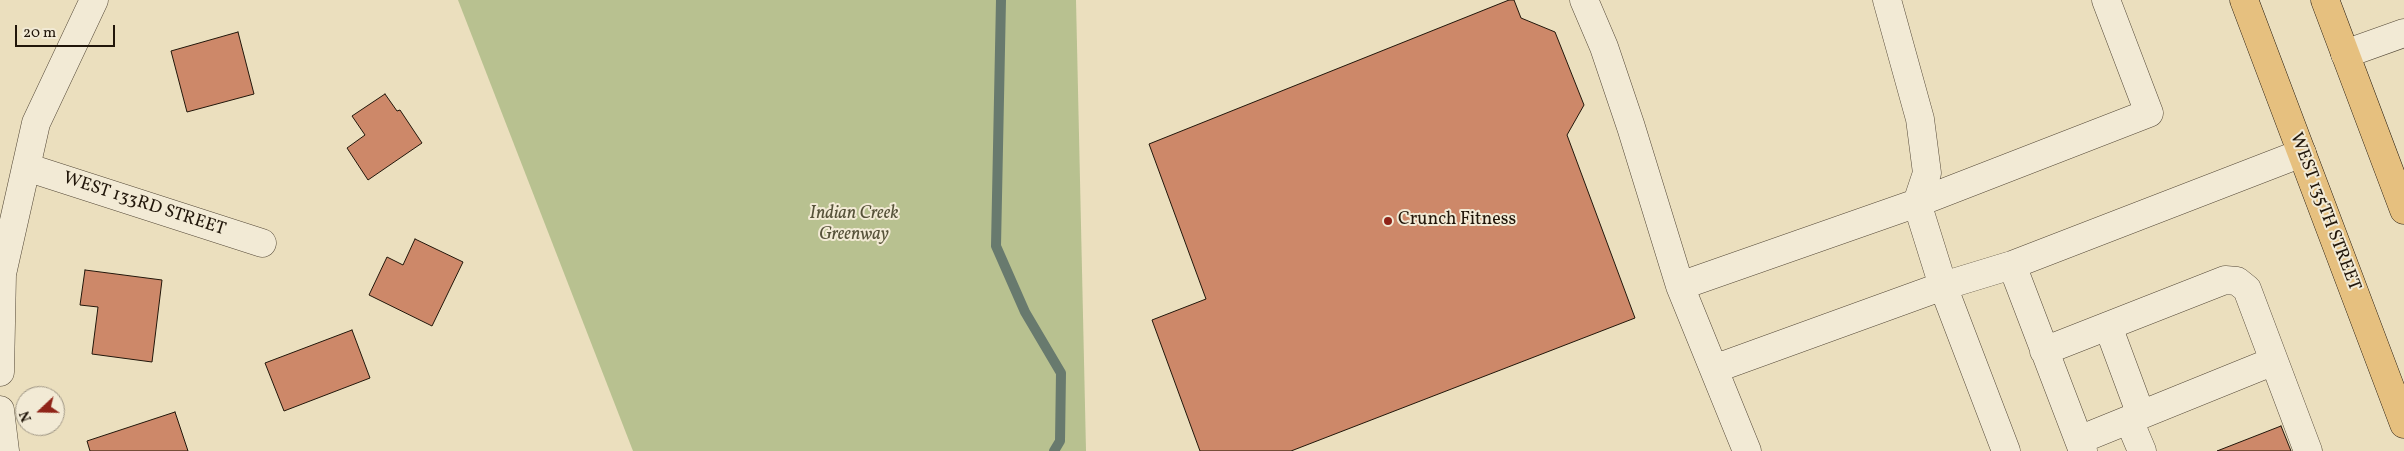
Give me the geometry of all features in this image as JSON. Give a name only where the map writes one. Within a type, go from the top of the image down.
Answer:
[{"type":"main road","name":"WEST 135TH STREET","points":[[2244,0],[2404,424]]},
{"type":"main road","points":[[2322,4],[2345,54],[2404,210]]},
{"type":"street","points":[[0,372],[2,274],[36,124],[94,0]]},
{"type":"street","points":[[1584,0],[1604,47],[1631,127],[1680,286],[1747,451]]},
{"type":"street","points":[[1887,0],[1920,119],[1927,173],[1917,203],[1943,286],[2006,451]]},
{"type":"street","points":[[1680,286],[1917,203],[2149,113],[2106,0]]},
{"type":"street","points":[[2345,54],[2404,33]]},
{"type":"street","points":[[1714,368],[1943,286],[2012,266],[2302,154]]},
{"type":"street","name":"WEST 133RD STREET","points":[[26,167],[262,243]]},
{"type":"street","points":[[2012,266],[2081,445],[2135,417],[2274,361]]},
{"type":"street","points":[[2044,351],[2225,280],[2237,280],[2247,289],[2308,451]]},
{"type":"street","points":[[2108,326],[2135,417],[2142,451]]},
{"type":"street","points":[[0,410],[5,451]]},
{"type":"green space","name":"Indian Creek Greenway","points":[[458,0],[1076,0],[1086,451],[633,451]]},
{"type":"building","name":"Crunch Fitness","points":[[1509,0],[1514,0],[1521,18],[1555,32],[1584,105],[1567,135],[1635,318],[1291,451],[1200,451],[1152,320],[1206,299],[1149,144]]},
{"type":"building","points":[[238,32],[254,94],[187,112],[171,51]]},
{"type":"building","points":[[385,94],[397,111],[400,110],[422,143],[368,180],[347,148],[365,135],[352,116]]},
{"type":"building","points":[[415,239],[463,262],[432,326],[369,295],[387,257],[403,265]]},
{"type":"building","points":[[85,270],[162,280],[152,362],[92,354],[98,307],[80,305]]},
{"type":"building","points":[[352,330],[370,378],[284,411],[265,363]]},
{"type":"building","points":[[175,412],[188,451],[90,451],[87,441]]},
{"type":"building","points":[[2281,426],[2291,451],[2217,451]]},
{"type":"waterway","points":[[1001,0],[996,246],[1025,312],[1061,373],[1060,441],[1054,451]]},
{"type":"place","name":"Crunch Fitness","points":[[1388,221]]}]
